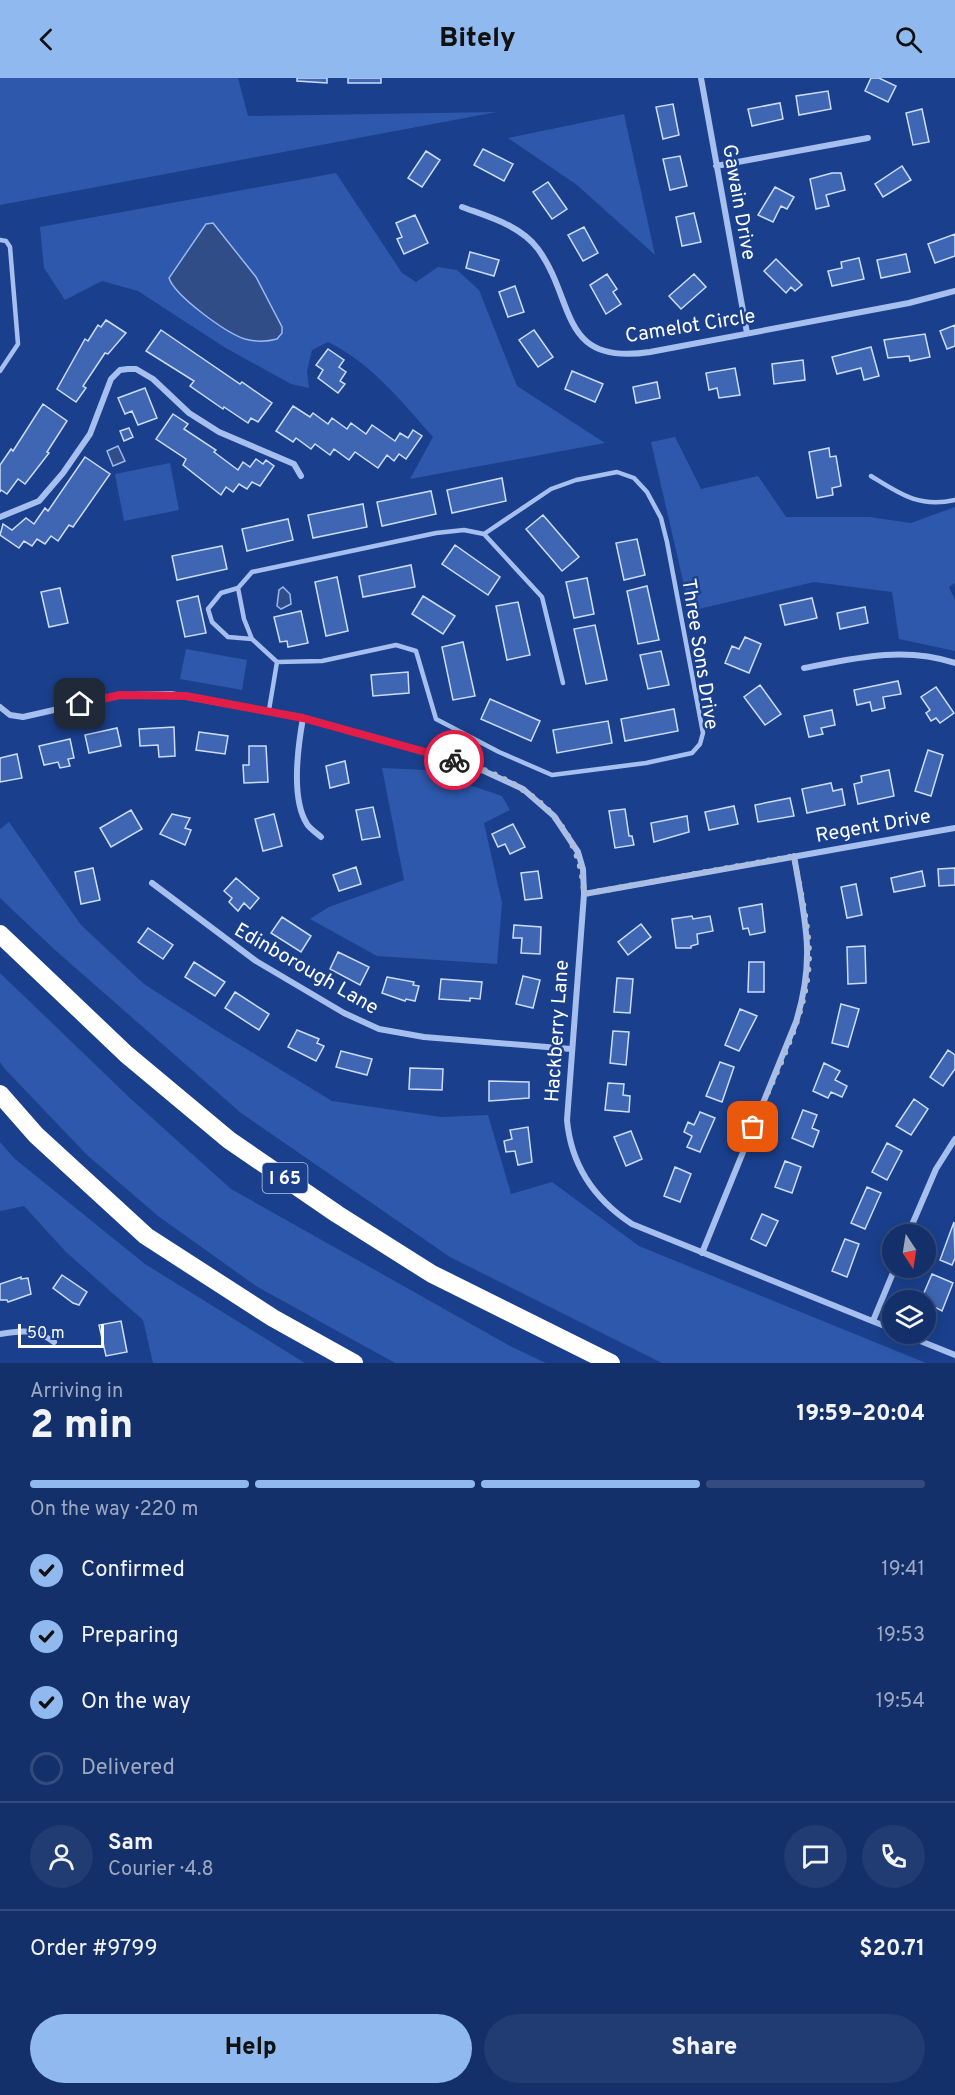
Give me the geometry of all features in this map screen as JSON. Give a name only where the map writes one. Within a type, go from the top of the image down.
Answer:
[{"type":"highway","name":"I 65","points":[[0,934],[126,1054],[229,1140],[337,1214],[432,1274],[611,1363]]},
{"type":"highway","points":[[0,1094],[36,1135],[146,1236],[273,1318],[354,1363]]},
{"type":"street","name":"Gawain Drive","points":[[701,78],[747,333]]},
{"type":"street","points":[[716,166],[868,138]]},
{"type":"street","name":"Camelot Circle","points":[[462,207],[508,225],[538,249],[573,326],[599,349],[637,354],[909,303],[955,291]]},
{"type":"street","points":[[0,517],[39,501],[63,473],[90,434],[111,379],[120,370],[136,369],[153,379],[189,413],[245,445],[294,464],[301,476]]},
{"type":"street","points":[[804,668],[897,653],[922,655],[955,663]]},
{"type":"street","name":"Hackberry Lane","points":[[0,707],[10,715],[23,717],[120,695],[154,693],[269,710],[469,764],[523,789],[554,816],[572,840],[583,869],[584,894],[567,1120],[572,1149],[583,1174],[597,1194],[621,1216],[702,1253],[882,1325]]},
{"type":"street","points":[[303,718],[297,763],[301,805],[307,824],[321,837]]},
{"type":"street","name":"Regent Drive","points":[[584,894],[955,828]]},
{"type":"street","points":[[702,1253],[796,1022],[804,995],[809,954],[808,936],[794,856]]},
{"type":"street","name":"Edinborough Lane","points":[[152,883],[238,949],[344,1012],[379,1029],[424,1037],[571,1049]]},
{"type":"street","points":[[912,1224],[931,1179],[955,1139]]},
{"type":"street","points":[[873,1321],[891,1278]]},
{"type":"street","points":[[0,1334],[31,1331],[42,1334],[54,1342]]},
{"type":"street","points":[[928,1344],[955,1355]]},
{"type":"lane","points":[[0,240],[6,241],[10,247],[18,344],[0,371]]},
{"type":"lane","name":"Three Sons Drive","points":[[277,662],[322,661],[396,645],[416,651],[436,718],[499,752],[552,775],[646,763],[692,753],[700,744],[702,733],[667,542],[661,518],[647,492],[634,478],[617,472],[576,480],[550,489],[484,534]]},
{"type":"lane","points":[[871,476],[904,496],[926,503],[955,500]]},
{"type":"lane","points":[[252,639],[228,637],[212,621],[208,609],[221,592],[238,588],[252,572],[436,533],[464,530],[484,534],[542,597],[563,683]]},
{"type":"lane","points":[[238,588],[244,619],[252,639],[277,662],[269,710]]},
{"type":"shaded area","points":[[0,78],[238,78],[248,116],[497,112],[0,205]]},
{"type":"shaded area","points":[[624,114],[655,255],[577,185],[508,138]]},
{"type":"shaded area","points":[[336,173],[402,273],[416,282],[438,267],[457,270],[479,290],[517,386],[605,443],[410,479],[433,437],[385,384],[343,350],[328,342],[312,350],[307,371],[309,388],[291,384],[224,347],[138,291],[102,281],[65,300],[44,268],[40,227]]},
{"type":"shaded area","points":[[213,223],[256,277],[282,327],[282,333],[277,339],[249,340],[237,335],[202,313],[173,286],[169,278],[206,224]]},
{"type":"shaded area","points":[[675,437],[701,489],[758,476],[786,517],[870,517],[911,523],[955,507],[955,583],[949,587],[955,600],[955,651],[899,639],[892,592],[814,582],[690,611],[651,442]]},
{"type":"shaded area","points":[[118,446],[125,461],[113,466],[107,451]]},
{"type":"shaded area","points":[[170,463],[179,510],[124,521],[115,474]]},
{"type":"shaded area","points":[[283,587],[290,594],[291,604],[281,609],[277,606],[279,590]]},
{"type":"shaded area","points":[[186,649],[247,660],[242,690],[180,679]]},
{"type":"shaded area","points":[[382,768],[425,770],[502,796],[510,810],[484,823],[502,903],[497,964],[377,956],[310,919],[329,907],[404,880]]},
{"type":"shaded area","points":[[9,822],[81,925],[144,984],[332,1101],[441,1117],[488,1115],[511,1194],[552,1182],[639,1246],[926,1363],[662,1363],[450,1257],[241,1113],[55,950],[0,898],[0,829]]},
{"type":"shaded area","points":[[0,973],[131,1099],[231,1189],[512,1347],[546,1363],[395,1363],[256,1286],[158,1216],[86,1154],[0,1062]]},
{"type":"shaded area","points":[[0,1142],[15,1159],[145,1264],[305,1363],[153,1363],[143,1320],[66,1252],[24,1206],[0,1211]]},
{"type":"building","points":[[297,78],[327,78],[327,83],[297,81]]},
{"type":"building","points":[[348,78],[381,78],[381,83],[348,83]]},
{"type":"building","points":[[871,78],[879,78],[896,86],[888,102],[865,91]]},
{"type":"building","points":[[828,91],[831,109],[799,115],[796,96]]},
{"type":"building","points":[[780,103],[783,119],[752,126],[748,109]]},
{"type":"building","points":[[673,104],[679,135],[663,139],[656,107]]},
{"type":"building","points":[[922,109],[929,142],[913,145],[906,113]]},
{"type":"building","points":[[483,149],[513,164],[504,181],[474,165]]},
{"type":"building","points":[[426,151],[440,160],[422,187],[408,178]]},
{"type":"building","points":[[680,156],[687,186],[670,190],[663,159]]},
{"type":"building","points":[[902,166],[911,180],[883,197],[875,184]]},
{"type":"building","points":[[841,173],[845,190],[826,195],[829,206],[816,209],[810,179]]},
{"type":"building","points":[[548,182],[567,209],[552,219],[533,192]]},
{"type":"building","points":[[775,187],[794,197],[787,209],[781,206],[773,222],[758,215]]},
{"type":"building","points":[[694,213],[701,242],[682,246],[676,217]]},
{"type":"building","points":[[415,215],[428,243],[404,254],[397,239],[402,237],[396,223]]},
{"type":"building","points":[[584,227],[598,253],[583,261],[568,235]]},
{"type":"building","points":[[955,234],[955,256],[935,263],[928,244]]},
{"type":"building","points":[[470,252],[499,260],[494,276],[466,268]]},
{"type":"building","points":[[906,254],[910,272],[881,278],[877,260]]},
{"type":"building","points":[[859,258],[864,279],[832,286],[828,271],[842,268],[841,262]]},
{"type":"building","points":[[776,259],[802,285],[795,291],[791,287],[786,293],[764,271]]},
{"type":"building","points":[[607,274],[617,289],[613,292],[621,304],[606,314],[590,285]]},
{"type":"building","points":[[694,274],[706,287],[681,309],[669,296]]},
{"type":"building","points":[[515,286],[524,312],[508,317],[499,292]]},
{"type":"building","points":[[106,320],[126,333],[108,354],[105,353],[83,386],[86,388],[76,402],[57,389],[85,339],[88,341],[98,325],[101,327]]},
{"type":"building","points":[[955,325],[955,346],[947,349],[940,331]]},
{"type":"building","points":[[161,330],[272,403],[258,422],[251,418],[248,423],[224,407],[223,409],[190,386],[194,381],[146,351]]},
{"type":"building","points":[[534,330],[553,357],[538,367],[519,340]]},
{"type":"building","points":[[925,334],[930,357],[910,361],[909,356],[888,358],[884,340]]},
{"type":"building","points":[[871,347],[879,376],[864,380],[861,368],[837,374],[832,357]]},
{"type":"building","points":[[328,349],[344,360],[339,367],[346,372],[340,381],[345,384],[338,393],[318,378],[323,370],[316,365]]},
{"type":"building","points":[[803,360],[805,380],[774,384],[772,364]]},
{"type":"building","points":[[735,368],[740,395],[719,398],[717,388],[709,390],[706,373]]},
{"type":"building","points":[[572,371],[603,384],[595,402],[565,389]]},
{"type":"building","points":[[657,382],[660,398],[636,403],[633,387]]},
{"type":"building","points":[[145,388],[157,418],[138,425],[132,411],[125,414],[118,398]]},
{"type":"building","points":[[43,404],[67,421],[47,452],[49,453],[25,484],[18,479],[7,494],[1,490],[0,492],[0,465],[11,449],[13,451]]},
{"type":"building","points":[[293,406],[310,417],[313,413],[328,424],[332,418],[347,429],[351,423],[366,434],[372,425],[395,441],[400,433],[408,438],[413,430],[422,436],[406,459],[399,454],[394,461],[387,455],[378,468],[355,452],[349,460],[334,449],[330,455],[315,444],[311,449],[296,438],[293,442],[276,431]]},
{"type":"building","points":[[173,414],[188,424],[184,429],[216,450],[214,452],[238,470],[243,462],[250,467],[256,459],[263,464],[266,460],[274,466],[260,486],[252,482],[247,489],[239,484],[233,492],[226,487],[221,495],[183,465],[186,459],[156,439]]},
{"type":"building","points":[[129,428],[133,437],[124,441],[120,431]]},
{"type":"building","points":[[829,448],[830,457],[836,456],[841,486],[832,488],[833,495],[817,498],[809,452]]},
{"type":"building","points":[[85,457],[110,474],[73,527],[69,525],[58,541],[51,536],[45,544],[37,539],[32,546],[24,541],[19,548],[0,535],[3,524],[12,530],[26,518],[34,524],[45,508],[48,511]]},
{"type":"building","points":[[502,478],[506,501],[452,513],[447,490]]},
{"type":"building","points":[[431,491],[436,514],[382,526],[377,502]]},
{"type":"building","points":[[363,504],[367,527],[313,538],[308,515]]},
{"type":"building","points":[[543,515],[579,557],[562,571],[526,529]]},
{"type":"building","points":[[288,519],[293,540],[247,551],[242,529]]},
{"type":"building","points":[[637,539],[645,575],[624,580],[616,543]]},
{"type":"building","points":[[455,545],[500,577],[488,595],[442,564]]},
{"type":"building","points":[[222,546],[227,569],[177,580],[172,556]]},
{"type":"building","points":[[411,565],[415,587],[363,597],[359,576]]},
{"type":"building","points":[[337,577],[348,631],[326,636],[315,582]]},
{"type":"building","points":[[587,578],[594,614],[574,618],[566,582]]},
{"type":"building","points":[[647,586],[659,640],[638,644],[627,591]]},
{"type":"building","points":[[60,588],[68,623],[49,627],[41,592]]},
{"type":"building","points":[[198,596],[206,633],[185,637],[177,601]]},
{"type":"building","points":[[423,596],[455,616],[443,634],[412,614]]},
{"type":"building","points":[[812,598],[817,618],[785,625],[780,605]]},
{"type":"building","points":[[518,602],[530,655],[507,660],[496,606]]},
{"type":"building","points":[[865,607],[868,623],[840,629],[837,613]]},
{"type":"building","points":[[301,611],[308,643],[288,647],[287,641],[280,642],[274,617]]},
{"type":"building","points":[[595,625],[607,680],[586,684],[574,629]]},
{"type":"building","points":[[745,637],[761,644],[749,673],[725,663],[732,646],[739,649]]},
{"type":"building","points":[[463,642],[475,696],[453,700],[442,647]]},
{"type":"building","points":[[661,651],[669,685],[648,689],[640,655]]},
{"type":"building","points":[[408,672],[409,693],[373,696],[371,675]]},
{"type":"building","points":[[898,681],[901,694],[883,697],[885,708],[872,711],[870,702],[857,705],[854,690]]},
{"type":"building","points":[[760,685],[781,714],[765,725],[744,697]]},
{"type":"building","points":[[936,687],[954,713],[940,723],[936,718],[931,721],[926,713],[930,710],[921,697]]},
{"type":"building","points":[[490,699],[540,721],[531,741],[481,719]]},
{"type":"building","points":[[674,709],[678,731],[625,741],[621,719]]},
{"type":"building","points":[[832,710],[835,725],[821,728],[823,734],[809,737],[804,716]]},
{"type":"building","points":[[608,721],[612,743],[557,753],[553,730]]},
{"type":"building","points":[[174,727],[175,756],[159,757],[158,745],[140,746],[139,729]]},
{"type":"building","points":[[117,728],[121,746],[89,753],[85,735]]},
{"type":"building","points":[[199,732],[228,736],[225,754],[196,750]]},
{"type":"building","points":[[70,739],[74,758],[68,759],[70,766],[60,768],[58,762],[44,765],[39,746]]},
{"type":"building","points":[[249,746],[266,746],[268,782],[244,783],[243,765],[249,765]]},
{"type":"building","points":[[928,750],[943,755],[931,796],[915,791]]},
{"type":"building","points":[[17,754],[22,778],[0,782],[0,758]]},
{"type":"building","points":[[345,761],[349,783],[330,788],[326,766]]},
{"type":"building","points":[[889,770],[894,796],[858,804],[854,784],[862,782],[861,776]]},
{"type":"building","points":[[831,783],[833,791],[842,789],[845,805],[807,813],[802,789]]},
{"type":"building","points":[[790,798],[794,816],[758,822],[755,805]]},
{"type":"building","points":[[734,806],[738,824],[709,830],[705,812]]},
{"type":"building","points":[[373,807],[380,837],[362,840],[356,810]]},
{"type":"building","points":[[625,809],[629,836],[632,836],[634,845],[615,848],[609,811]]},
{"type":"building","points":[[131,810],[142,829],[111,847],[100,828]]},
{"type":"building","points":[[172,814],[190,818],[185,828],[191,830],[185,845],[160,834]]},
{"type":"building","points":[[274,814],[282,846],[263,851],[255,819]]},
{"type":"building","points":[[687,816],[689,832],[654,842],[651,823]]},
{"type":"building","points":[[513,824],[525,847],[510,854],[505,844],[498,847],[492,834]]},
{"type":"building","points":[[356,867],[361,884],[339,891],[333,875]]},
{"type":"building","points":[[93,868],[100,900],[81,904],[75,872]]},
{"type":"building","points":[[955,868],[955,885],[939,886],[938,869]]},
{"type":"building","points":[[538,871],[542,898],[525,900],[521,873]]},
{"type":"building","points":[[922,871],[925,886],[894,892],[891,878]]},
{"type":"building","points":[[236,878],[259,898],[250,909],[244,903],[238,911],[229,902],[232,898],[224,891]]},
{"type":"building","points":[[856,884],[862,915],[847,918],[841,887]]},
{"type":"building","points":[[762,904],[765,932],[750,935],[748,928],[743,929],[739,908]]},
{"type":"building","points":[[692,916],[693,919],[710,916],[713,931],[697,934],[698,944],[691,948],[676,948],[672,919]]},
{"type":"building","points":[[282,917],[311,936],[301,952],[271,933]]},
{"type":"building","points":[[641,924],[651,937],[628,955],[618,942]]},
{"type":"building","points":[[514,925],[541,927],[540,954],[521,953],[522,938],[513,938]]},
{"type":"building","points":[[148,928],[173,945],[163,959],[138,942]]},
{"type":"building","points":[[865,946],[866,983],[848,984],[847,947]]},
{"type":"building","points":[[338,952],[369,967],[360,985],[330,969]]},
{"type":"building","points":[[194,962],[225,982],[215,996],[185,977]]},
{"type":"building","points":[[749,962],[764,962],[764,992],[748,992]]},
{"type":"building","points":[[523,976],[540,980],[533,1008],[516,1004]]},
{"type":"building","points":[[387,977],[414,982],[413,985],[419,986],[415,1001],[406,999],[405,1001],[382,993]]},
{"type":"building","points":[[617,978],[633,979],[630,1013],[614,1012]]},
{"type":"building","points":[[441,979],[482,982],[480,999],[470,998],[470,1001],[439,999]]},
{"type":"building","points":[[235,992],[269,1014],[259,1030],[225,1008]]},
{"type":"building","points":[[841,1004],[859,1009],[848,1047],[832,1043]]},
{"type":"building","points":[[740,1009],[757,1016],[739,1051],[725,1045]]},
{"type":"building","points":[[297,1030],[319,1039],[317,1043],[324,1046],[316,1061],[288,1047]]},
{"type":"building","points":[[613,1031],[629,1032],[626,1065],[610,1063]]},
{"type":"building","points":[[948,1050],[955,1055],[955,1069],[943,1086],[930,1077]]},
{"type":"building","points":[[341,1051],[372,1059],[367,1075],[336,1067]]},
{"type":"building","points":[[720,1062],[734,1067],[722,1102],[706,1096]]},
{"type":"building","points":[[824,1063],[840,1071],[835,1080],[847,1086],[842,1097],[831,1092],[828,1098],[813,1091]]},
{"type":"building","points":[[410,1068],[443,1069],[442,1090],[409,1089]]},
{"type":"building","points":[[489,1081],[529,1082],[529,1098],[489,1101]]},
{"type":"building","points":[[608,1083],[624,1084],[623,1095],[630,1096],[629,1112],[605,1110]]},
{"type":"building","points":[[914,1099],[928,1109],[911,1135],[896,1126]]},
{"type":"building","points":[[803,1110],[817,1115],[812,1128],[819,1131],[813,1147],[792,1138]]},
{"type":"building","points":[[700,1112],[715,1118],[700,1152],[687,1147],[692,1136],[684,1132],[688,1122],[694,1125]]},
{"type":"building","points":[[528,1127],[532,1162],[518,1165],[515,1151],[506,1152],[504,1141],[512,1139],[510,1130]]},
{"type":"building","points":[[631,1131],[642,1159],[626,1166],[614,1137]]},
{"type":"building","points":[[887,1143],[902,1151],[887,1180],[872,1172]]},
{"type":"building","points":[[785,1161],[801,1167],[792,1193],[775,1187]]},
{"type":"building","points":[[675,1167],[691,1174],[680,1202],[664,1196]]},
{"type":"building","points":[[867,1187],[881,1193],[865,1229],[851,1223]]},
{"type":"building","points":[[762,1214],[778,1221],[766,1246],[751,1239]]},
{"type":"building","points":[[954,1222],[955,1258],[952,1265],[940,1260]]},
{"type":"building","points":[[845,1239],[859,1244],[847,1277],[832,1271]]},
{"type":"building","points":[[62,1275],[87,1292],[79,1305],[53,1288]]},
{"type":"building","points":[[936,1276],[953,1283],[942,1311],[936,1308],[936,1290],[925,1290],[930,1278],[936,1278]]},
{"type":"building","points":[[21,1277],[21,1279],[28,1278],[31,1294],[8,1302],[0,1300],[0,1284]]},
{"type":"building","points":[[121,1321],[127,1352],[106,1356],[99,1325]]},
{"type":"way so far","points":[[454,760],[490,771],[508,780],[523,789],[554,816],[564,827],[578,852],[583,869],[584,894],[794,856],[808,936],[809,954],[804,995],[796,1022],[753,1127]]},
{"type":"route","points":[[80,704],[120,695],[154,693],[186,696],[269,710],[325,723],[454,760]]}]
